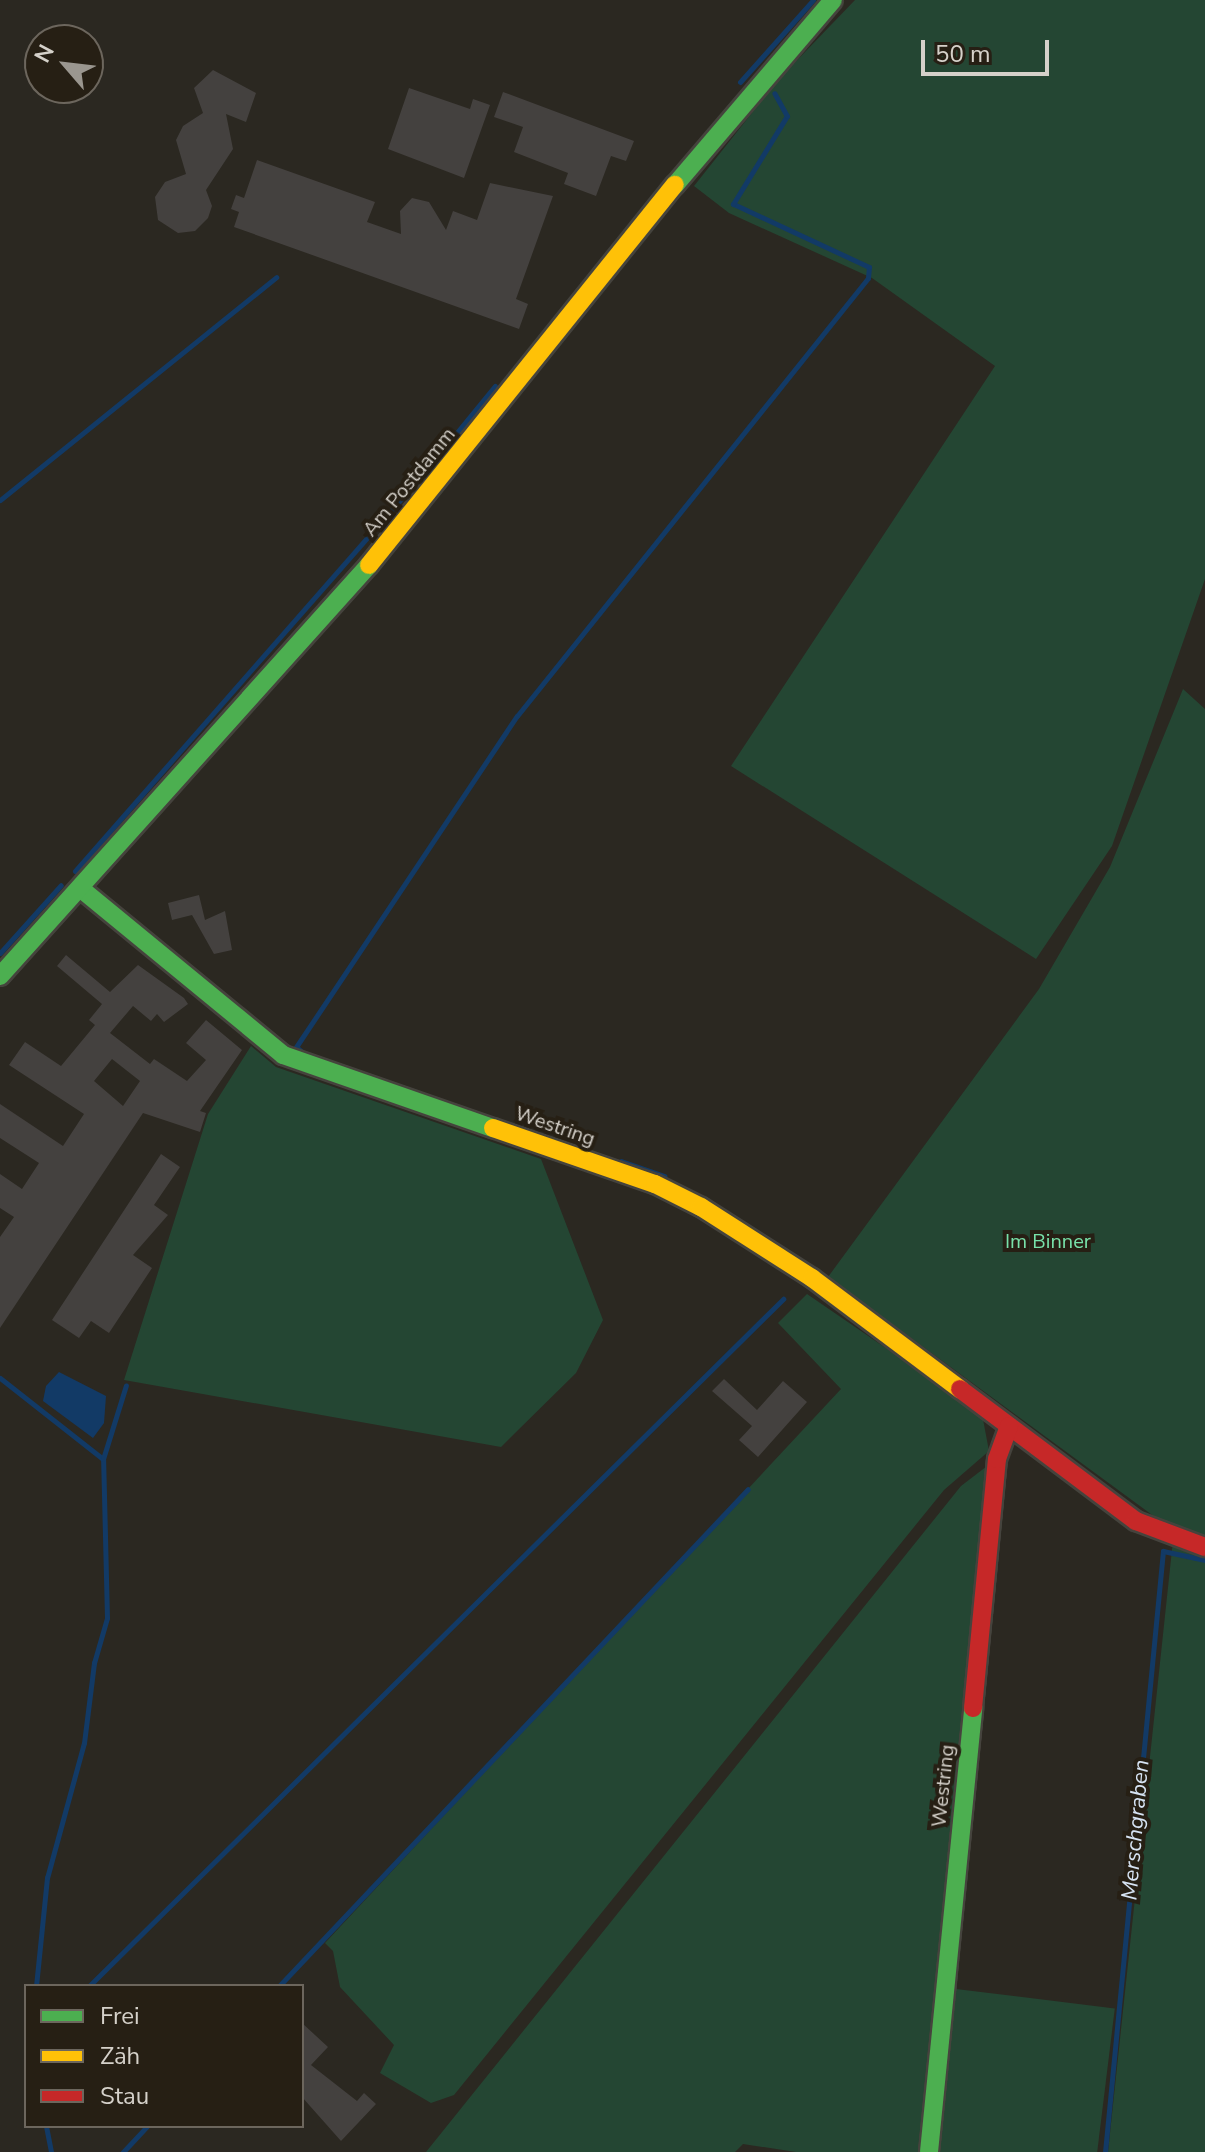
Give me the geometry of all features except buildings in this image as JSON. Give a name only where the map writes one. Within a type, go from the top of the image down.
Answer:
[{"type":"street","name":"Am Postdamm","points":[[0,976],[408,521],[762,76],[833,0]]},
{"type":"street","name":"Westring","points":[[80,888],[283,1055],[655,1184],[701,1207],[812,1278],[1136,1521],[1205,1547]]},
{"type":"street","name":"Westring","points":[[929,2152],[997,1459],[1009,1426]]},
{"type":"green space","points":[[855,0],[1205,0],[1205,579],[1112,846],[1036,959],[731,766],[995,366],[872,278],[729,213],[694,186],[778,80]]},
{"type":"green space","name":"Im Binner","points":[[1183,689],[1205,709],[1205,2152],[1108,2152],[1174,1531],[828,1277],[1039,989],[1110,867]]},
{"type":"green space","points":[[251,1046],[276,1067],[541,1159],[603,1320],[576,1373],[501,1447],[124,1380],[208,1114]]},
{"type":"green space","points":[[807,1294],[982,1414],[989,1451],[944,1490],[454,2095],[431,2103],[380,2073],[394,2045],[340,1987],[333,1951],[325,1943],[841,1389],[778,1323]]},
{"type":"green space","points":[[991,1463],[921,2152],[796,2152],[743,2144],[735,2152],[426,2152],[961,1486]]},
{"type":"green space","points":[[956,1989],[1115,2008],[1097,2152],[936,2152]]},
{"type":"water","points":[[59,1372],[106,1396],[104,1423],[93,1438],[43,1401],[46,1386]]},
{"type":"waterway","points":[[740,82],[813,0]]},
{"type":"waterway","points":[[301,1051],[296,1047],[517,716],[868,278],[869,267],[733,204],[787,116],[774,93]]},
{"type":"waterway","points":[[0,500],[276,277]]},
{"type":"waterway","points":[[445,447],[495,386]]},
{"type":"waterway","points":[[75,871],[436,459]]},
{"type":"waterway","points":[[0,953],[61,885]]},
{"type":"waterway","points":[[621,1161],[664,1176]]},
{"type":"waterway","points":[[91,1984],[783,1299]]},
{"type":"waterway","points":[[0,1378],[103,1459]]},
{"type":"waterway","points":[[36,1984],[47,1878],[84,1743],[94,1663],[107,1618],[103,1459],[126,1385]]},
{"type":"waterway","points":[[281,1984],[748,1489]]},
{"type":"waterway","name":"Merschgraben","points":[[1105,2152],[1163,1551],[1205,1560]]},
{"type":"waterway","points":[[46,2128],[51,2152]]},
{"type":"waterway","points":[[123,2152],[145,2128]]},
{"type":"traffic: fast","points":[[675,185],[833,0]]},
{"type":"traffic: fast","points":[[0,976],[369,565]]},
{"type":"traffic: fast","points":[[80,888],[283,1055],[493,1128]]},
{"type":"traffic: fast","points":[[929,2152],[973,1708]]},
{"type":"traffic: slow","points":[[369,565],[675,185]]},
{"type":"traffic: slow","points":[[493,1128],[655,1184],[701,1207],[812,1278],[960,1389]]},
{"type":"traffic: jam","points":[[960,1389],[1136,1521],[1205,1547]]},
{"type":"traffic: jam","points":[[973,1708],[997,1459],[1009,1426]]}]
